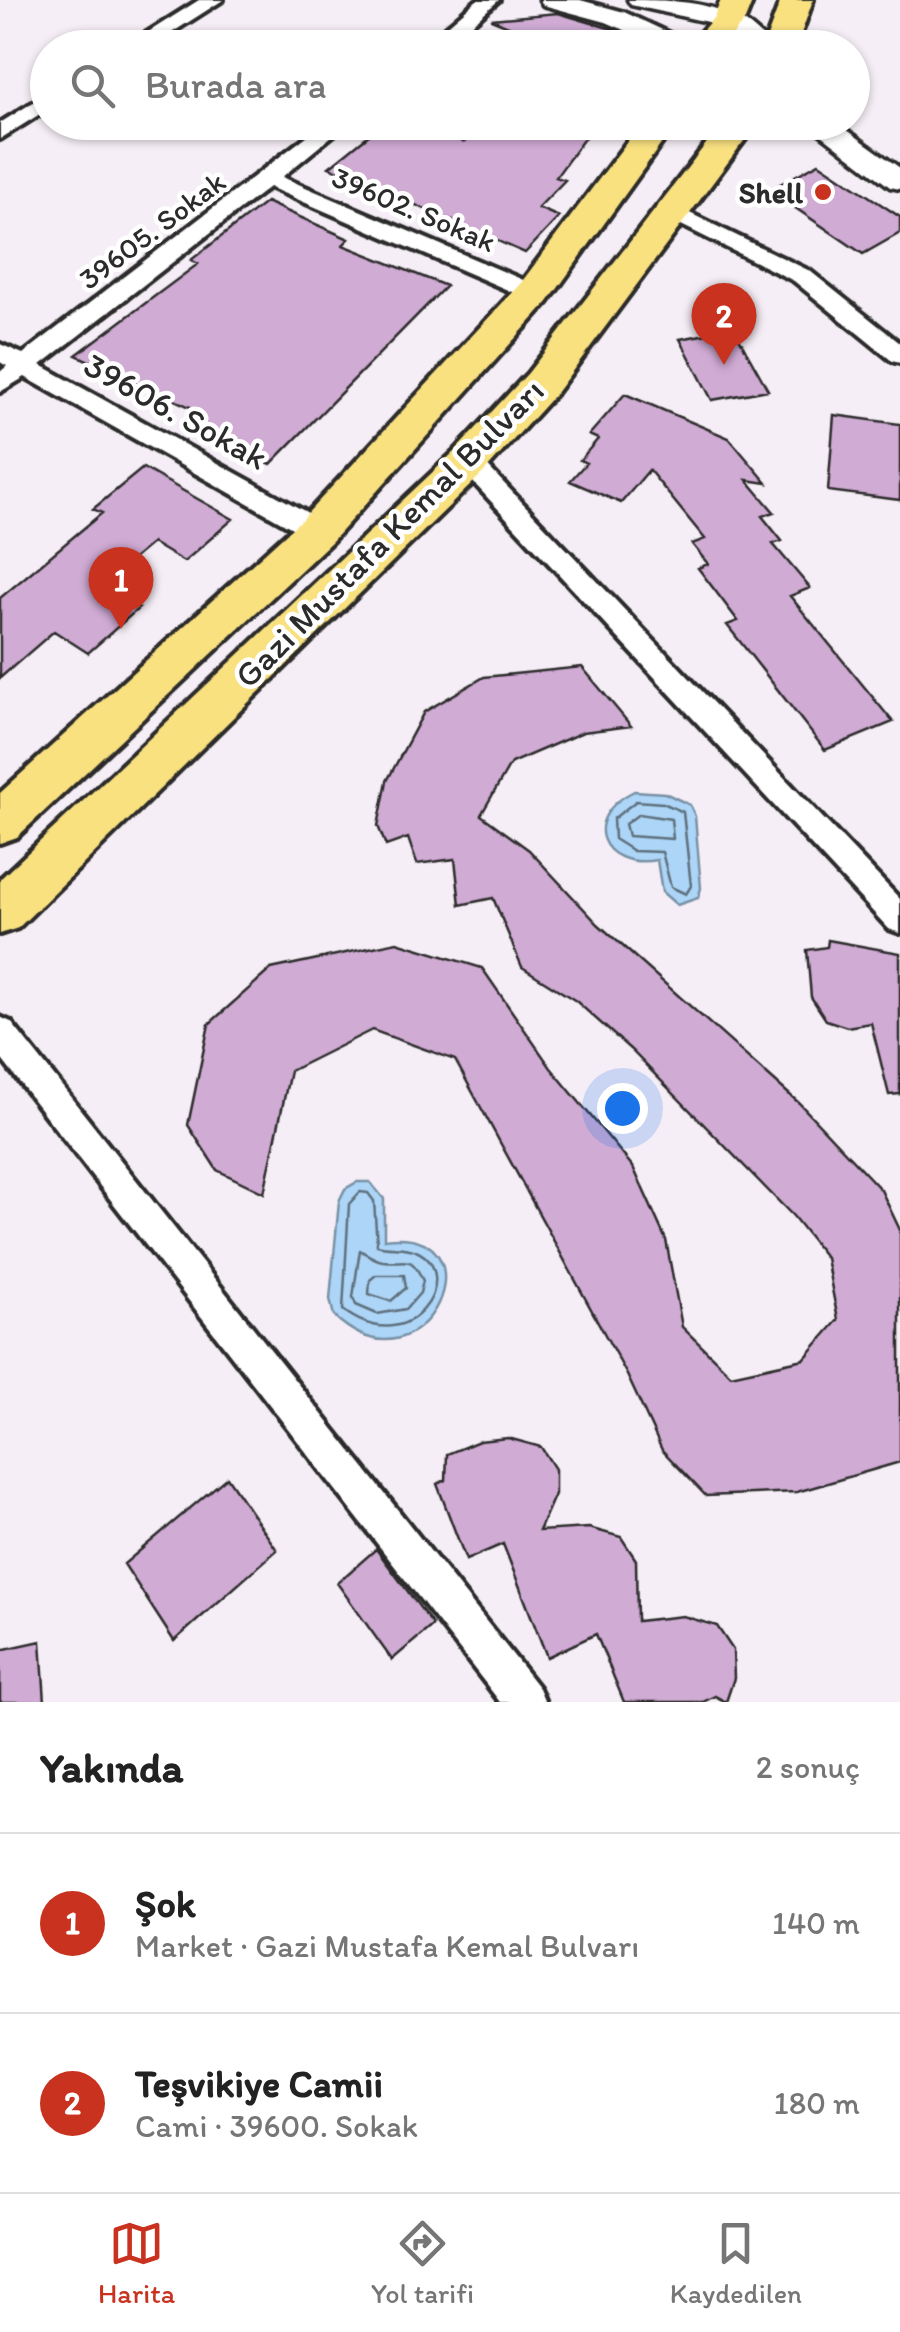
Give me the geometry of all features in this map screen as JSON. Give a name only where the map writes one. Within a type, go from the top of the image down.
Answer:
[{"type":"highway","points":[[786,30],[797,0]]},
{"type":"highway","points":[[717,30],[733,10]]},
{"type":"highway","name":"Gazi Mustafa Kemal Bulvarı","points":[[0,823],[318,530],[534,293],[650,140]]},
{"type":"highway","name":"Gazi Mustafa Kemal Bulvarı","points":[[0,912],[469,462],[542,382],[727,140]]},
{"type":"street","points":[[163,30],[212,0]]},
{"type":"street","points":[[452,30],[489,0]]},
{"type":"street","points":[[552,0],[615,17],[646,30]]},
{"type":"street","points":[[640,0],[733,10]]},
{"type":"street","points":[[5,124],[30,109]]},
{"type":"street","points":[[870,130],[900,151]]},
{"type":"street","name":"39605. Sokak","points":[[0,384],[11,359],[269,180],[317,140]]},
{"type":"street","points":[[843,140],[900,181]]},
{"type":"street","name":"39602. Sokak","points":[[269,180],[534,293]]},
{"type":"street","points":[[673,212],[802,276],[900,355]]},
{"type":"street","name":"39606. Sokak","points":[[11,359],[318,530]]},
{"type":"street","points":[[469,462],[900,920]]},
{"type":"street","points":[[0,1032],[525,1702]]},
{"type":"water","points":[[634,791],[665,793],[690,805],[695,816],[701,888],[698,898],[677,905],[662,892],[657,860],[637,861],[610,850],[602,827],[606,815]]},
{"type":"water","points":[[357,1182],[370,1182],[384,1199],[384,1239],[419,1241],[439,1257],[444,1279],[438,1304],[422,1326],[398,1338],[368,1337],[334,1316],[330,1299],[339,1201],[345,1189]]},
{"type":"building","points":[[558,13],[614,30],[509,30],[511,27],[491,19]]},
{"type":"building","points":[[363,140],[583,140],[556,177],[565,180],[538,208],[559,217],[525,253],[329,167]]},
{"type":"building","points":[[819,163],[900,217],[900,233],[863,254],[769,190]]},
{"type":"building","points":[[266,202],[349,239],[343,245],[446,286],[271,464],[186,426],[201,412],[76,355],[198,264],[191,260]]},
{"type":"building","points":[[734,329],[768,390],[712,400],[680,339]]},
{"type":"building","points":[[625,394],[729,438],[767,483],[747,480],[774,512],[762,516],[782,541],[773,544],[810,588],[790,596],[893,722],[825,750],[727,625],[738,621],[698,568],[708,564],[692,544],[705,539],[649,470],[621,503],[570,481],[586,463],[580,460],[598,439],[589,435]]},
{"type":"building","points":[[834,415],[900,424],[900,500],[828,491]]},
{"type":"building","points":[[143,468],[233,519],[184,562],[152,543],[102,585],[139,608],[88,653],[54,631],[0,678],[0,598],[102,513],[93,509]]},
{"type":"building","points":[[582,667],[631,726],[583,732],[511,763],[481,815],[529,850],[598,924],[799,1103],[881,1190],[900,1230],[900,1462],[797,1492],[706,1496],[662,1450],[627,1375],[455,1060],[372,1030],[290,1071],[264,1193],[217,1170],[188,1125],[209,1024],[271,969],[397,942],[482,968],[551,1068],[633,1167],[666,1240],[682,1327],[731,1375],[804,1359],[838,1320],[826,1258],[793,1216],[631,1050],[576,1001],[522,967],[493,898],[460,905],[455,859],[417,864],[408,838],[386,846],[378,826],[387,781],[424,712],[484,677]]},
{"type":"building","points":[[828,940],[900,953],[900,1094],[889,1095],[871,1023],[847,1027],[826,1020],[811,997],[807,950],[827,947]]},
{"type":"building","points":[[508,1438],[541,1447],[555,1469],[555,1494],[539,1531],[589,1528],[621,1537],[636,1560],[637,1621],[683,1616],[717,1626],[733,1650],[734,1678],[726,1702],[715,1696],[703,1702],[624,1702],[596,1634],[547,1657],[503,1544],[466,1560],[437,1484],[446,1480],[447,1454],[479,1441]]},
{"type":"building","points":[[227,1477],[277,1550],[174,1641],[124,1564]]},
{"type":"building","points":[[376,1549],[433,1625],[392,1660],[337,1583]]},
{"type":"building","points":[[41,1641],[45,1702],[0,1702],[0,1650]]},
{"type":"place","name":"Shell","points":[[823,192]]},
{"type":"place","name":"Teşvikiye Camii","points":[[724,365]]},
{"type":"place","name":"Şok","points":[[121,629]]}]
